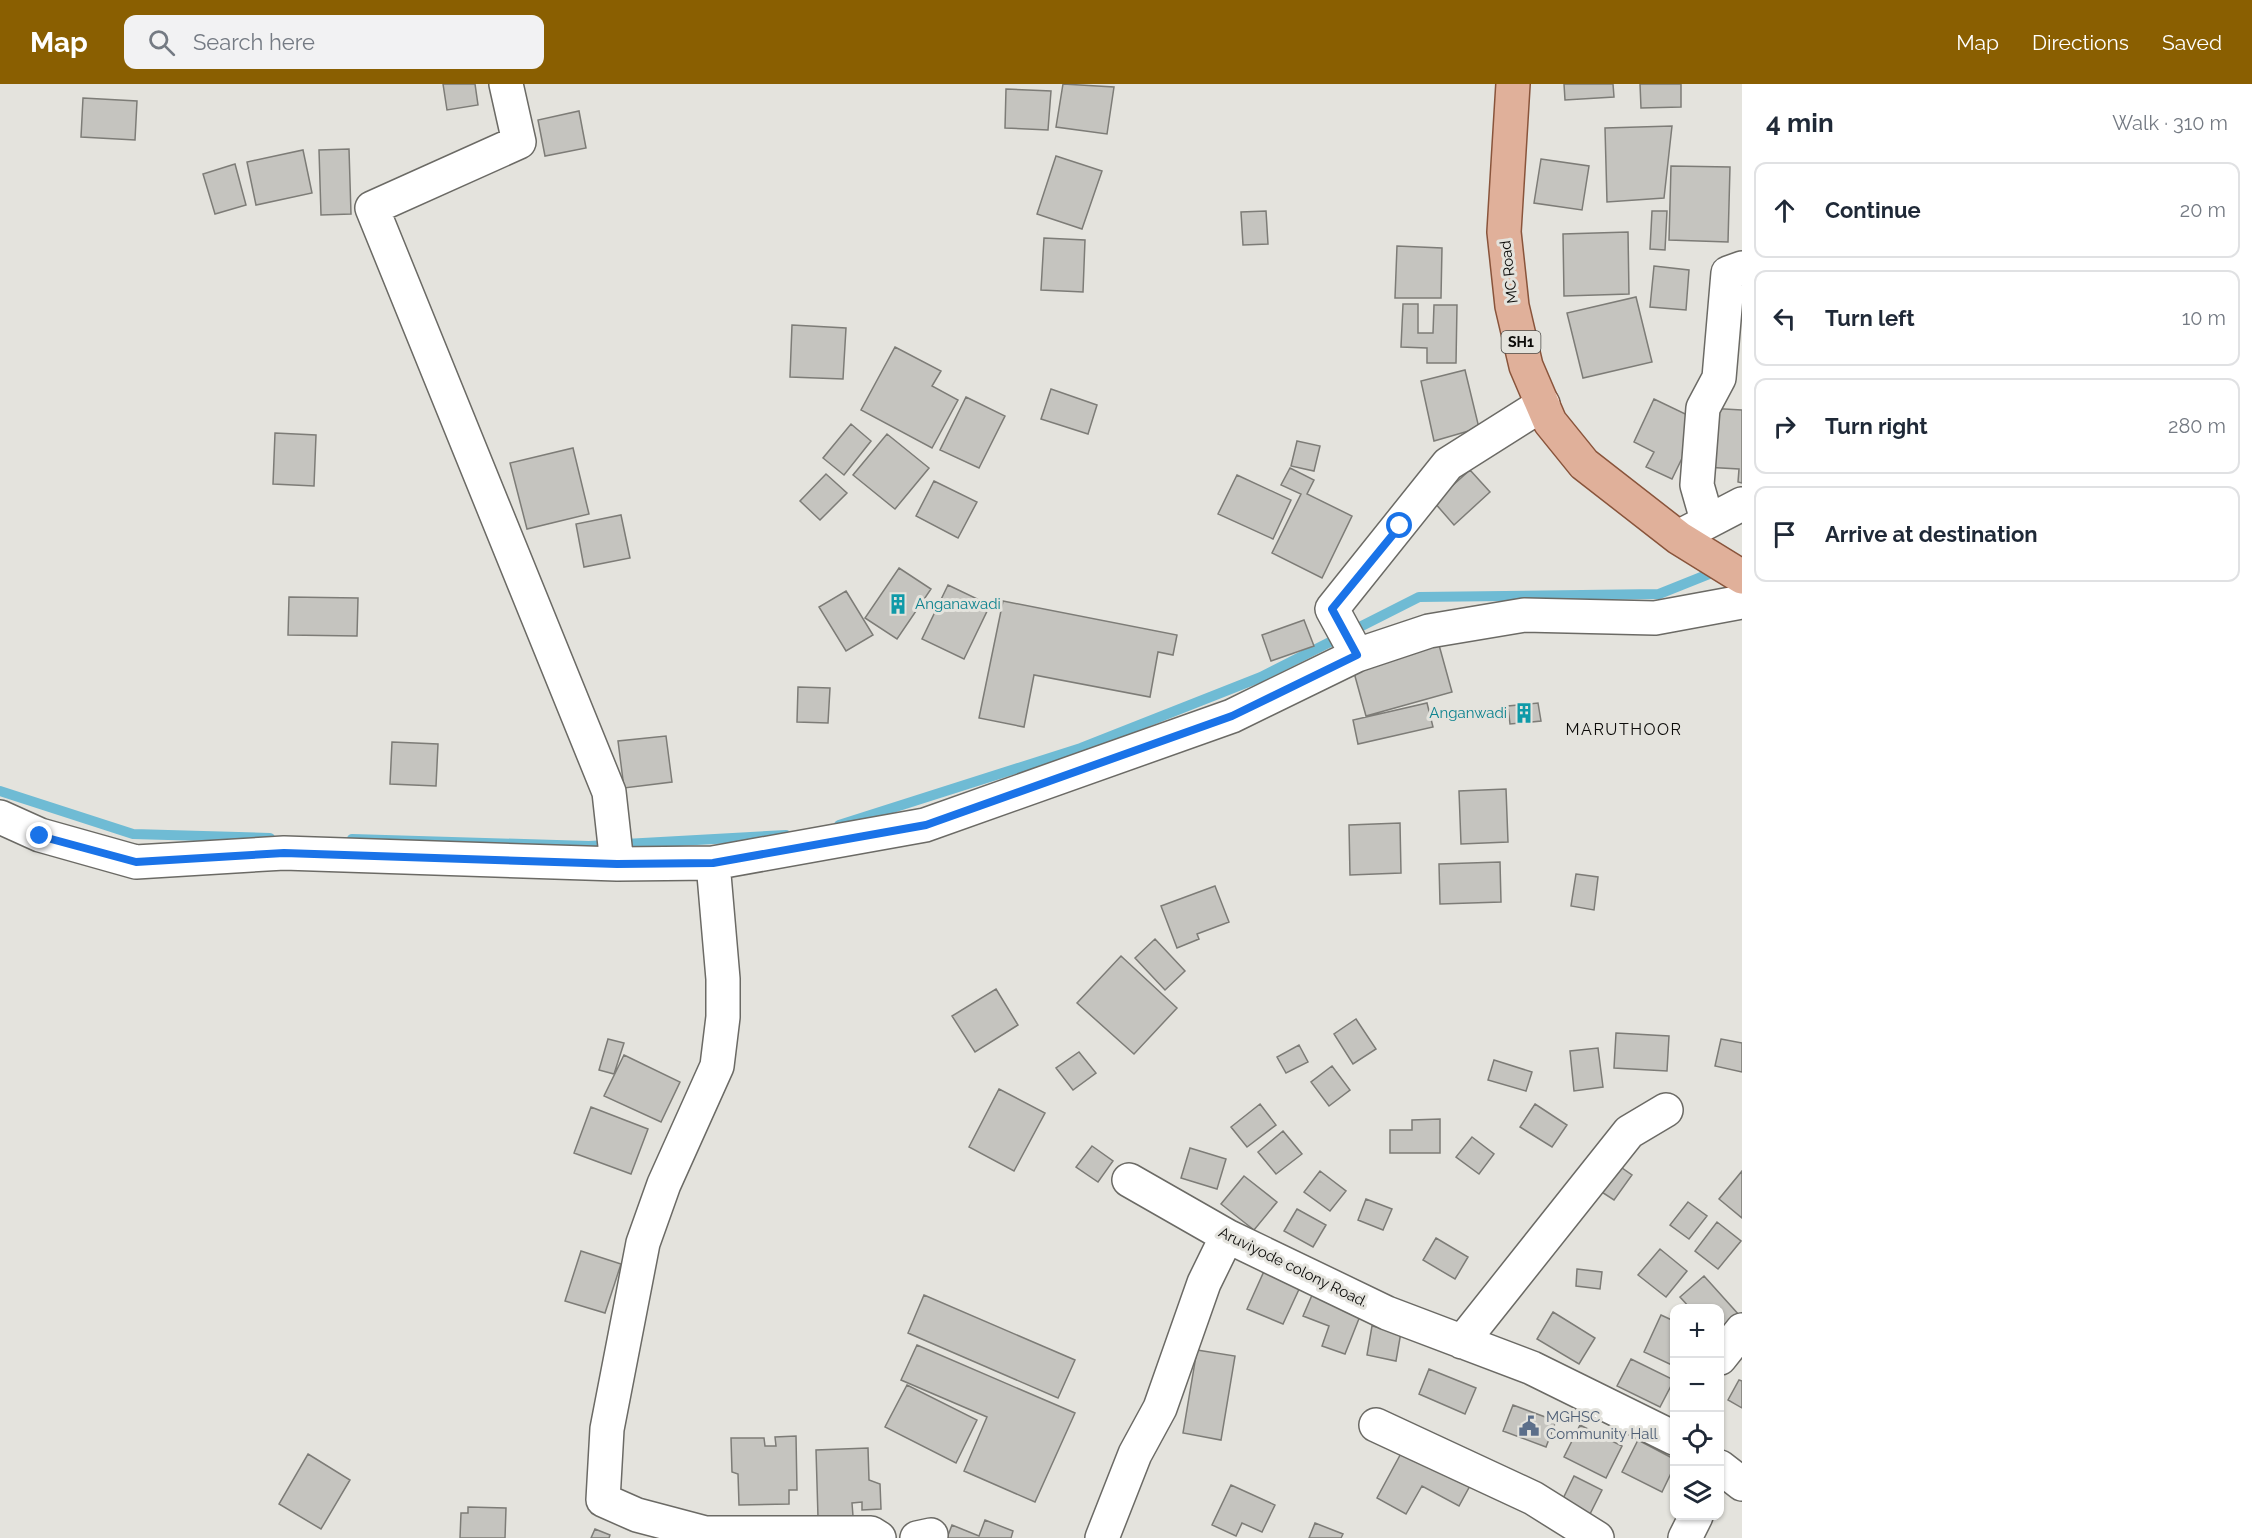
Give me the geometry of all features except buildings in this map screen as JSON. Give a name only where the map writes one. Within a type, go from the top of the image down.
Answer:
[{"type":"main road","name":"MC Road","points":[[1514,84],[1504,232],[1512,306],[1526,366],[1550,422],[1584,464],[1679,538],[1742,578]]},
{"type":"street","points":[[506,84],[519,142],[372,208],[609,792],[617,864]]},
{"type":"street","points":[[1707,520],[1697,484],[1703,408],[1719,378],[1728,273],[1742,268]]},
{"type":"street","points":[[1357,655],[1332,609],[1448,464],[1543,404]]},
{"type":"street","points":[[1679,538],[1707,520],[1742,504]]},
{"type":"street","points":[[0,818],[40,836],[136,862],[284,853],[617,864],[713,863],[926,825],[1232,716],[1357,655],[1429,631],[1524,615],[1655,618],[1742,602]]},
{"type":"street","points":[[713,863],[723,979],[723,1017],[717,1066],[664,1184],[642,1243],[607,1429],[603,1500],[637,1515],[705,1533],[871,1533],[879,1538]]},
{"type":"street","points":[[1462,1342],[1629,1132],[1666,1110]]},
{"type":"street","name":"Aruviyode colony Road.","points":[[1129,1180],[1227,1236],[1387,1313],[1532,1368],[1668,1425]]},
{"type":"street","points":[[1102,1538],[1135,1454],[1161,1408],[1204,1283],[1227,1236]]},
{"type":"street","points":[[1724,1352],[1742,1330]]},
{"type":"street","points":[[1376,1425],[1533,1498],[1597,1538]]},
{"type":"street","points":[[1685,1538],[1694,1520]]},
{"type":"waterway","points":[[839,825],[1081,748],[1261,677],[1419,597],[1659,594],[1719,570]]},
{"type":"waterway","points":[[0,791],[133,834],[270,838]]},
{"type":"waterway","points":[[352,839],[589,846],[786,835]]},
{"type":"place","name":"Anganawadi","points":[[898,604]]},
{"type":"place","name":"Anganwadi","points":[[1524,713]]},
{"type":"place","name":"MGHSC Community Hall","points":[[1529,1426]]},
{"type":"district","name":"MARUTHOOR","points":[[1624,729]]},
{"type":"route","points":[[40,836],[136,862],[284,853],[617,864],[713,863],[926,825],[1232,716],[1357,655],[1332,609],[1400,526]]}]
